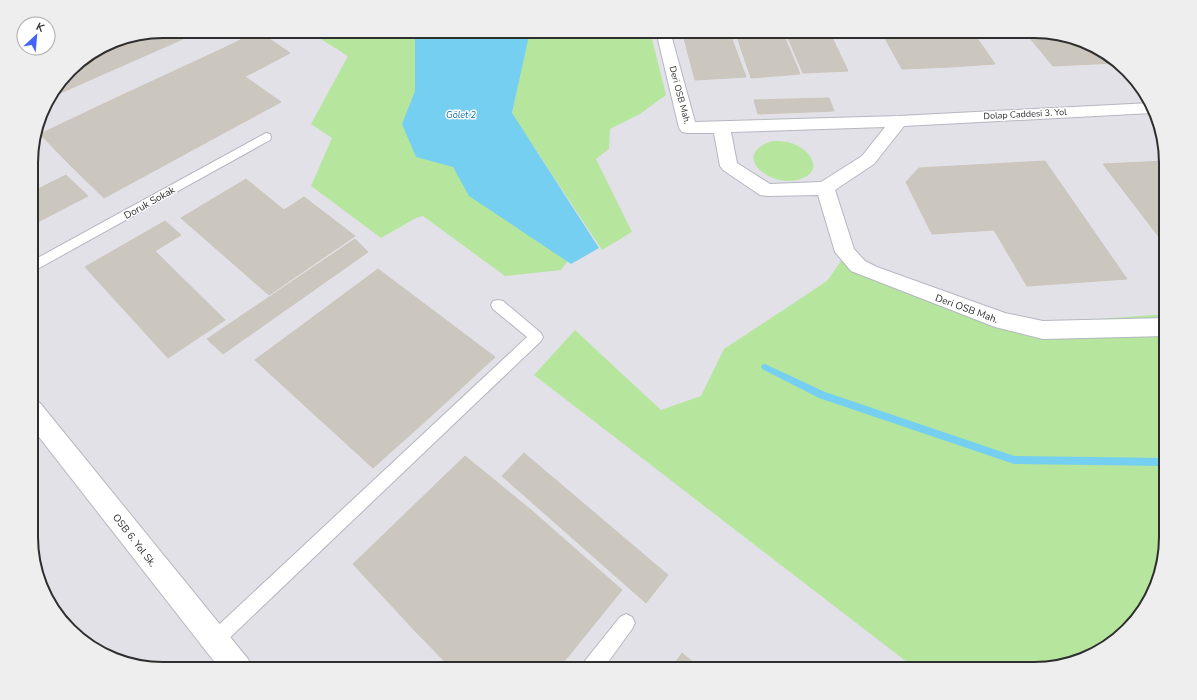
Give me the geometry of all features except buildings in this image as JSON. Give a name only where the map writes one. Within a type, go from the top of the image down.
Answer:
[{"type":"street","name":"Deri OSB Mah.","points":[[665,38],[688,128],[721,127]]},
{"type":"street","name":"Dolap Caddesi 3. Yol","points":[[721,127],[899,121],[1146,108]]},
{"type":"street","points":[[721,127],[729,166],[767,190],[825,188],[868,160],[899,121]]},
{"type":"street","name":"Deri OSB Mah.","points":[[825,188],[844,252],[858,266],[870,272],[1003,321],[1024,327],[1043,330],[1159,327]]},
{"type":"street","name":"OSB 6. Yol Sk.","points":[[38,418],[232,662]]},
{"type":"lane","name":"Doruk Sokak","points":[[38,264],[266,138]]},
{"type":"lane","points":[[215,640],[536,337],[498,305]]},
{"type":"lane","points":[[596,662],[626,623]]},
{"type":"shaded area","points":[[1034,38],[1067,42],[1082,47],[1097,55],[1122,75],[1142,100],[1150,115],[1155,130],[1159,155],[1159,545],[1157,562],[1142,600],[1122,625],[1097,645],[1059,660],[1042,662],[163,662],[130,658],[115,653],[100,645],[75,625],[59,607],[47,585],[42,570],[39,553],[39,147],[40,138],[47,115],[55,100],[69,81],[81,69],[93,59],[115,47],[138,40]]},
{"type":"green space","points":[[319,38],[425,38],[464,163],[574,253],[561,270],[505,276],[423,216],[416,218],[381,238],[311,186],[332,138],[311,124],[348,56]]},
{"type":"green space","points":[[528,38],[652,38],[666,95],[640,114],[610,129],[609,149],[596,159],[632,232],[602,250],[512,114]]},
{"type":"green space","points":[[773,141],[784,141],[800,147],[812,160],[813,170],[803,178],[791,181],[779,180],[768,176],[760,170],[754,162],[754,154],[760,147]]},
{"type":"green space","points":[[848,251],[866,271],[1017,325],[1159,315],[1159,545],[1157,562],[1142,600],[1133,613],[1110,636],[1089,649],[1059,660],[1042,662],[907,662],[534,375],[575,330],[661,410],[701,396],[724,349],[827,281]]},
{"type":"water","name":"Gölet 2","points":[[415,38],[528,38],[512,113],[599,248],[571,264],[469,196],[453,167],[416,157],[402,124],[415,91]]},
{"type":"waterway","points":[[765,367],[822,395],[1014,460],[1159,462]]}]
